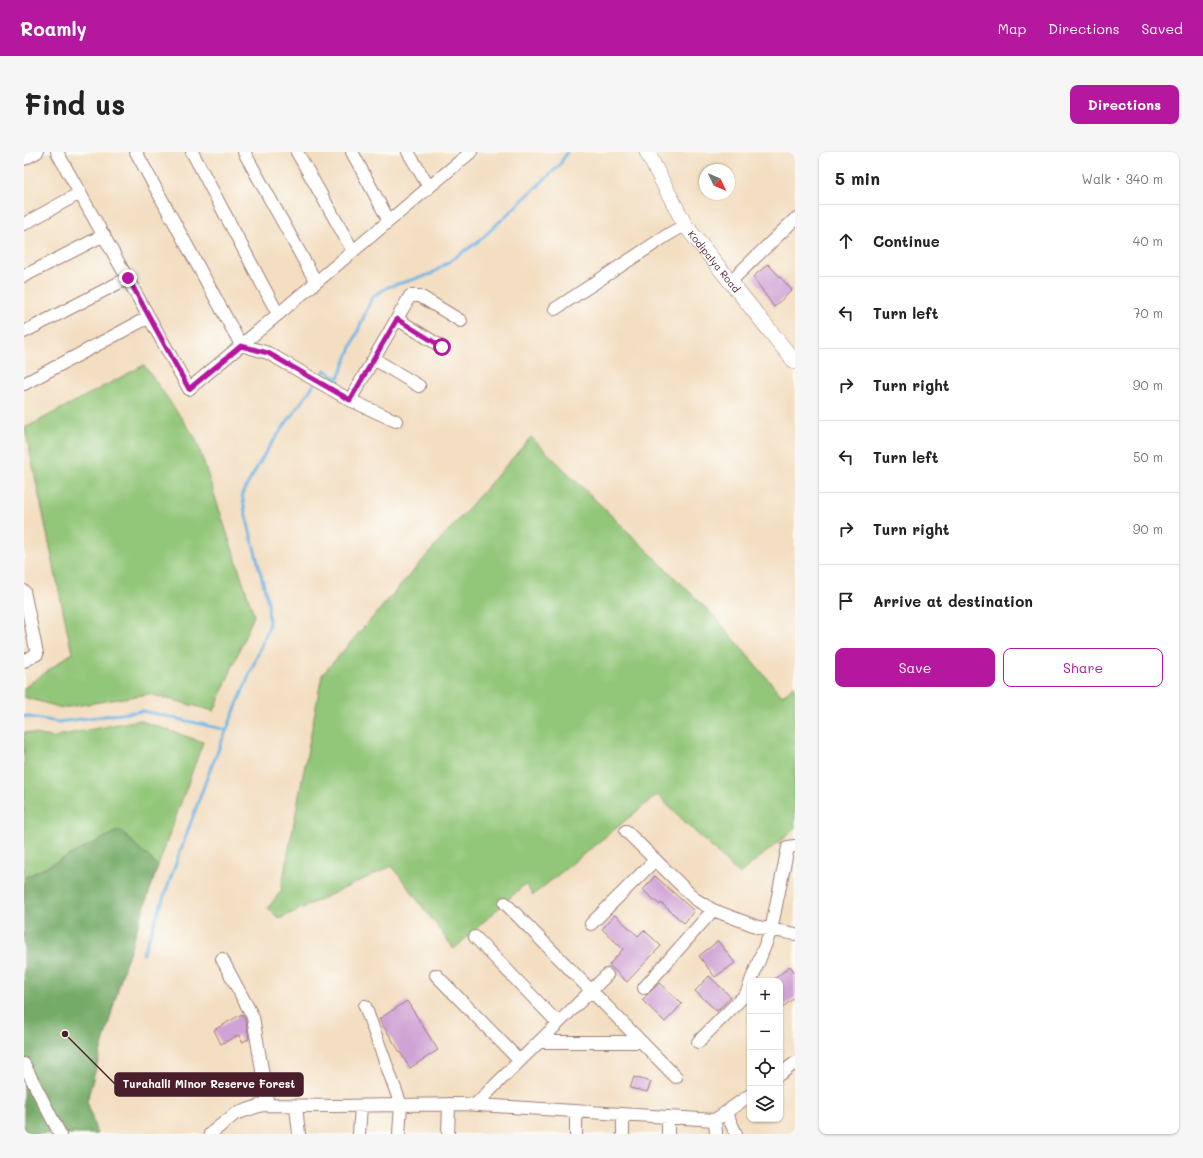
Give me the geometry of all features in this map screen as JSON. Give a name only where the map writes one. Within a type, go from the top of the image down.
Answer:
[{"type":"main road","name":"Kodipalya Road","points":[[647,152],[686,225],[795,362]]},
{"type":"street","points":[[24,159],[37,152]]},
{"type":"street","points":[[57,152],[189,389],[353,252],[465,154]]},
{"type":"street","points":[[136,152],[241,346],[268,353],[350,400],[396,421]]},
{"type":"street","points":[[192,152],[278,314]]},
{"type":"street","points":[[244,152],[316,282]]},
{"type":"street","points":[[297,152],[353,252]]},
{"type":"street","points":[[352,152],[389,221]]},
{"type":"street","points":[[408,152],[429,187]]},
{"type":"street","points":[[24,224],[80,193]]},
{"type":"street","points":[[731,281],[795,219]]},
{"type":"street","points":[[555,309],[663,238],[686,225]]},
{"type":"street","points":[[24,276],[104,235]]},
{"type":"street","points":[[24,332],[128,278]]},
{"type":"street","points":[[350,400],[410,296],[420,296],[462,321]]},
{"type":"street","points":[[24,384],[149,317]]},
{"type":"street","points":[[397,319],[442,347]]},
{"type":"street","points":[[374,358],[419,386]]},
{"type":"street","points":[[24,591],[37,654],[24,661]]},
{"type":"street","points":[[626,830],[695,899],[713,910],[758,927],[795,934]]},
{"type":"street","points":[[752,978],[771,930],[788,847],[795,846]]},
{"type":"street","points":[[591,924],[655,860]]},
{"type":"street","points":[[505,903],[676,1077]]},
{"type":"street","points":[[644,988],[713,910]]},
{"type":"street","points":[[475,937],[558,1023]]},
{"type":"street","points":[[222,959],[253,1017],[268,1105]]},
{"type":"street","points":[[436,975],[520,1061]]},
{"type":"street","points":[[476,1104],[607,975]]},
{"type":"street","points":[[698,1042],[747,992]]},
{"type":"street","points":[[364,1006],[401,1105],[399,1134]]},
{"type":"street","points":[[539,1042],[642,1042]]},
{"type":"street","points":[[783,1072],[795,1063]]},
{"type":"street","points":[[24,1064],[60,1134]]},
{"type":"street","points":[[210,1134],[235,1114],[262,1105],[361,1106],[476,1104],[715,1120],[747,1097]]},
{"type":"street","points":[[448,1134],[449,1104]]},
{"type":"street","points":[[296,1106],[299,1134]]},
{"type":"street","points":[[359,1134],[361,1106]]},
{"type":"street","points":[[576,1111],[576,1134]]},
{"type":"street","points":[[726,1112],[736,1134]]},
{"type":"street","points":[[623,1114],[623,1134]]},
{"type":"street","points":[[668,1117],[668,1134]]},
{"type":"street","points":[[715,1120],[716,1134]]},
{"type":"green space","points":[[144,365],[196,439],[254,615],[214,711],[149,694],[62,708],[24,697],[24,688],[72,653],[25,428]]},
{"type":"green space","points":[[531,437],[715,617],[782,696],[795,685],[795,829],[739,874],[657,795],[533,895],[525,884],[454,949],[392,866],[279,919],[268,908],[281,891],[322,675]]},
{"type":"green space","points":[[139,720],[203,742],[158,866],[120,830],[24,878],[24,732],[52,737]]},
{"type":"green space","points":[[120,830],[158,866],[124,968],[87,1101],[97,1134],[24,1134],[24,878]]},
{"type":"building","points":[[768,264],[792,290],[774,307],[753,277]]},
{"type":"building","points":[[655,876],[694,911],[684,923],[643,890]]},
{"type":"building","points":[[615,915],[638,936],[644,930],[661,946],[627,982],[609,965],[623,949],[602,929]]},
{"type":"building","points":[[718,941],[735,963],[715,977],[699,956]]},
{"type":"building","points":[[790,966],[795,973],[795,997],[783,1007],[783,978],[776,978]]},
{"type":"building","points":[[709,976],[731,997],[717,1011],[695,991]]},
{"type":"building","points":[[659,983],[682,1004],[665,1022],[642,1000]]},
{"type":"building","points":[[407,1001],[438,1050],[410,1068],[379,1019]]},
{"type":"building","points":[[242,1014],[246,1022],[249,1039],[242,1042],[239,1035],[221,1044],[214,1030]]},
{"type":"building","points":[[634,1077],[651,1082],[647,1092],[630,1088]]},
{"type":"waterway","points":[[319,379],[325,370],[338,379],[372,297],[388,287],[431,274],[479,241],[559,166],[567,152]]},
{"type":"waterway","points":[[143,954],[208,775],[269,627],[268,602],[245,512],[242,494],[267,450],[315,383]]},
{"type":"waterway","points":[[24,716],[58,722],[143,711],[227,730]]},
{"type":"place","name":"Turahalli Minor Reserve Forest","points":[[65,1034]]},
{"type":"route","points":[[128,278],[189,389],[241,346],[268,353],[350,400],[397,319],[442,347]]}]
